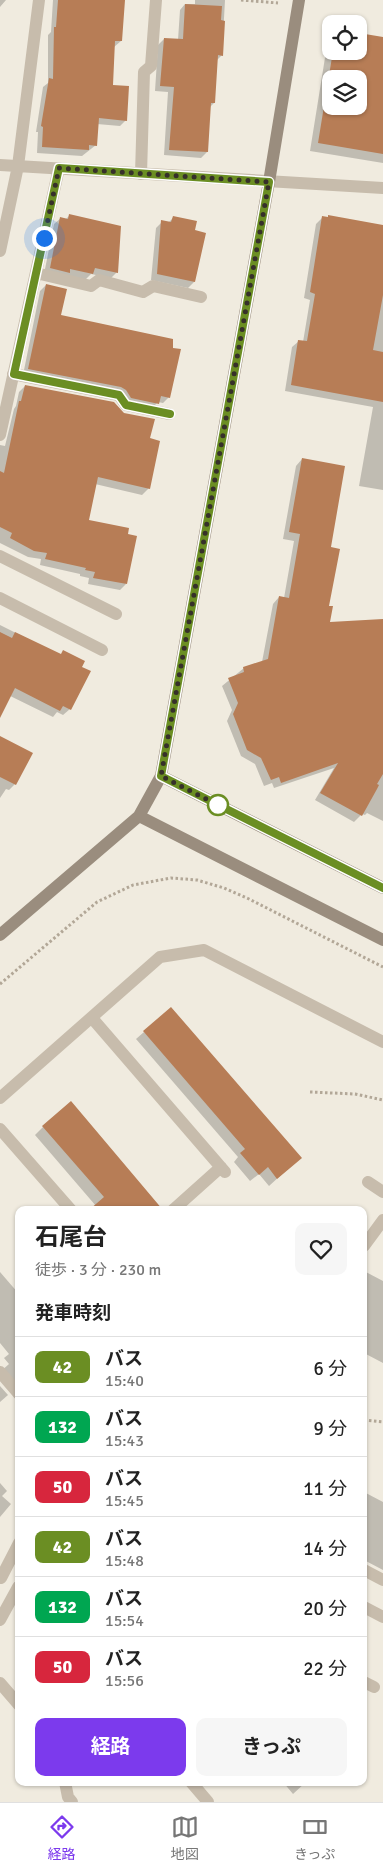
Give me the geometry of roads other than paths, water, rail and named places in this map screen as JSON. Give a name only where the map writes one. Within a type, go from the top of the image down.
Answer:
[{"type":"street","points":[[0,251],[18,166],[39,0]]},
{"type":"street","points":[[141,174],[144,72],[151,66],[156,0]]},
{"type":"street","points":[[0,935],[139,816],[161,776],[269,182],[298,2]]},
{"type":"street","points":[[0,165],[383,188]]},
{"type":"street","points":[[0,435],[59,168]]},
{"type":"street","points":[[36,273],[91,286],[99,280],[143,292],[153,286],[200,297]]},
{"type":"street","points":[[14,374],[119,395],[126,405],[170,414]]},
{"type":"street","points":[[0,556],[116,614]]},
{"type":"street","points":[[0,598],[102,650]]},
{"type":"street","points":[[161,776],[383,888]]},
{"type":"street","points":[[139,816],[383,940]]},
{"type":"street","points":[[0,1098],[160,957],[204,950],[383,1042]]},
{"type":"street","points":[[92,1018],[223,1170],[178,1206]]},
{"type":"street","points":[[0,1128],[68,1206]]},
{"type":"street","points":[[368,1182],[383,1192]]},
{"type":"street","points":[[367,1242],[383,1220]]},
{"type":"street","points":[[0,1372],[15,1389]]},
{"type":"street","points":[[15,1550],[0,1578],[15,1586]]},
{"type":"street","points":[[367,1572],[383,1580]]},
{"type":"street","points":[[0,1620],[15,1592]]},
{"type":"street","points":[[367,1609],[383,1617]]},
{"type":"street","points":[[0,1683],[15,1700]]},
{"type":"street","points":[[66,1786],[68,1797],[72,1802]]},
{"type":"street","points":[[194,1786],[208,1802]]}]
